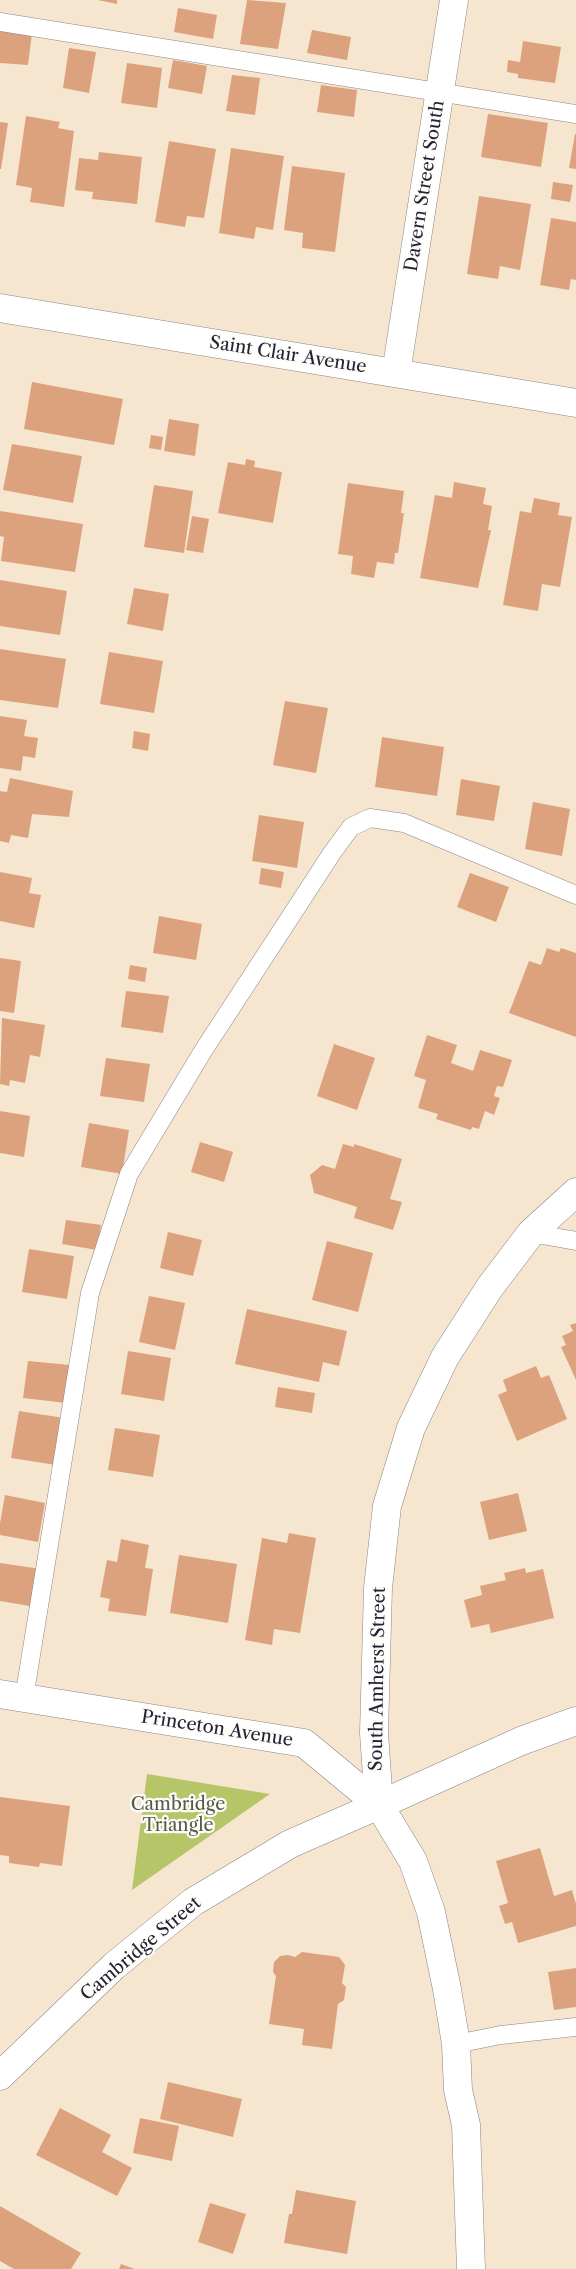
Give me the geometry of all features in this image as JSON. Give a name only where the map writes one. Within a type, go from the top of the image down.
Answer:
[{"type":"street","name":"Davern Street South","points":[[396,373],[454,0]]},
{"type":"street","name":"Saint Clair Avenue","points":[[0,308],[576,403]]},
{"type":"street","name":"South Amherst Street","points":[[471,2269],[466,2125],[458,2090],[456,2044],[447,1989],[431,1912],[413,1861],[379,1805],[374,1733],[378,1588],[387,1506],[411,1428],[445,1357],[490,1287],[530,1233],[576,1192]]},
{"type":"street","name":"Princeton Avenue","points":[[12,1696],[304,1743],[379,1805]]},
{"type":"street","points":[[379,1805],[521,1742],[576,1721]]},
{"type":"street","name":"Cambridge Street","points":[[0,2076],[114,1966],[193,1902],[290,1844],[379,1805]]},
{"type":"lane","points":[[0,22],[576,114]]},
{"type":"lane","points":[[12,1696],[90,1293],[130,1174],[203,1051],[332,853],[352,827],[370,818],[404,823],[576,896]]},
{"type":"lane","points":[[530,1233],[576,1240]]},
{"type":"lane","points":[[456,2044],[501,2035],[576,2027]]},
{"type":"green space","name":"Cambridge Triangle","points":[[147,1774],[270,1794],[132,1890]]},
{"type":"building","points":[[98,0],[117,0],[117,4]]},
{"type":"building","points":[[247,0],[286,3],[278,49],[240,44]]},
{"type":"building","points":[[178,8],[217,15],[213,39],[174,32]]},
{"type":"building","points":[[0,30],[32,33],[28,65],[0,63]]},
{"type":"building","points":[[312,30],[351,37],[347,60],[307,53]]},
{"type":"building","points":[[523,41],[561,47],[555,83],[518,78],[518,74],[507,72],[508,60],[520,62]]},
{"type":"building","points":[[69,48],[96,52],[89,93],[63,88]]},
{"type":"building","points":[[173,60],[207,66],[202,94],[168,88]]},
{"type":"building","points":[[127,63],[162,68],[157,108],[121,103]]},
{"type":"building","points":[[232,75],[260,78],[255,115],[226,111]]},
{"type":"building","points":[[321,85],[357,90],[354,117],[317,112]]},
{"type":"building","points":[[488,114],[548,123],[541,167],[481,157]]},
{"type":"building","points":[[26,116],[60,122],[58,128],[74,131],[64,207],[30,202],[32,188],[16,185]]},
{"type":"building","points":[[0,122],[8,123],[1,169],[0,169]]},
{"type":"building","points":[[576,134],[576,169],[569,168]]},
{"type":"building","points":[[169,141],[216,149],[204,218],[187,216],[185,227],[155,222]]},
{"type":"building","points":[[231,148],[284,156],[273,230],[256,227],[254,239],[219,233]]},
{"type":"building","points":[[99,152],[142,157],[137,204],[92,199],[93,192],[75,190],[79,158],[98,160]]},
{"type":"building","points":[[292,166],[345,173],[335,252],[302,248],[303,233],[284,230]]},
{"type":"building","points":[[553,182],[573,185],[570,202],[551,199]]},
{"type":"building","points":[[479,196],[531,204],[520,270],[500,266],[498,279],[467,274]]},
{"type":"building","points":[[551,218],[576,222],[576,280],[571,279],[569,290],[540,285]]},
{"type":"building","points":[[32,382],[123,399],[114,445],[24,429]]},
{"type":"building","points":[[169,419],[199,424],[195,456],[164,451]]},
{"type":"building","points":[[151,435],[163,437],[161,450],[149,448]]},
{"type":"building","points":[[12,444],[82,456],[73,503],[3,490]]},
{"type":"building","points":[[246,459],[255,461],[254,467],[282,472],[273,523],[218,513],[228,462],[245,465]]},
{"type":"building","points":[[454,482],[486,488],[483,504],[492,506],[488,530],[491,530],[478,588],[420,578],[435,495],[452,498]]},
{"type":"building","points":[[348,483],[404,491],[401,513],[404,513],[398,553],[395,553],[394,564],[377,562],[374,578],[351,574],[353,556],[338,554]]},
{"type":"building","points":[[154,485],[193,491],[184,553],[144,547]]},
{"type":"building","points":[[534,498],[560,503],[558,515],[572,517],[560,587],[542,584],[538,611],[503,605],[520,511],[531,513]]},
{"type":"building","points":[[0,511],[83,524],[75,572],[1,561],[4,537],[0,536]]},
{"type":"building","points":[[192,516],[209,519],[203,553],[186,550]]},
{"type":"building","points":[[0,580],[67,591],[60,635],[0,626]]},
{"type":"building","points":[[134,588],[169,594],[163,631],[127,624]]},
{"type":"building","points":[[0,649],[66,659],[58,708],[0,700]]},
{"type":"building","points":[[109,652],[163,661],[154,713],[100,704]]},
{"type":"building","points":[[285,701],[328,708],[316,773],[273,765]]},
{"type":"building","points":[[0,716],[27,720],[24,736],[38,738],[35,758],[23,756],[21,771],[0,768]]},
{"type":"building","points":[[134,731],[150,734],[148,751],[132,748]]},
{"type":"building","points":[[382,737],[444,747],[437,796],[375,787]]},
{"type":"building","points":[[10,778],[73,791],[69,817],[32,814],[28,838],[11,835],[9,843],[0,841],[0,791],[7,792]]},
{"type":"building","points":[[461,779],[500,786],[494,821],[456,815]]},
{"type":"building","points":[[533,802],[570,809],[562,856],[525,849]]},
{"type":"building","points":[[259,815],[304,822],[297,868],[252,861]]},
{"type":"building","points":[[261,868],[284,872],[281,888],[259,884]]},
{"type":"building","points":[[0,872],[32,878],[29,893],[41,895],[34,928],[0,921]]},
{"type":"building","points":[[470,873],[509,887],[496,922],[457,907]]},
{"type":"building","points":[[159,916],[202,924],[196,960],[153,953]]},
{"type":"building","points":[[547,948],[559,952],[561,948],[576,953],[576,1037],[509,1013],[529,961],[541,965]]},
{"type":"building","points":[[0,958],[21,961],[14,1013],[0,1011]]},
{"type":"building","points":[[130,965],[147,968],[145,982],[128,979]]},
{"type":"building","points":[[126,991],[169,996],[163,1033],[121,1027]]},
{"type":"building","points":[[2,1018],[45,1025],[40,1057],[30,1055],[25,1083],[10,1080],[9,1086],[0,1084]]},
{"type":"building","points":[[427,1035],[457,1045],[451,1063],[473,1071],[480,1050],[512,1060],[503,1087],[497,1086],[494,1096],[500,1098],[494,1115],[485,1111],[479,1129],[472,1127],[471,1130],[436,1119],[438,1114],[418,1108],[426,1080],[414,1076]]},
{"type":"building","points":[[334,1044],[375,1058],[357,1110],[317,1096]]},
{"type":"building","points":[[106,1058],[150,1064],[144,1102],[100,1096]]},
{"type":"building","points":[[0,1111],[30,1116],[24,1157],[0,1153]]},
{"type":"building","points":[[89,1123],[129,1130],[122,1174],[81,1167]]},
{"type":"building","points":[[200,1142],[233,1152],[224,1182],[191,1172]]},
{"type":"building","points":[[343,1144],[354,1147],[354,1144],[402,1159],[390,1199],[402,1202],[393,1230],[354,1218],[357,1207],[314,1193],[310,1175],[322,1165],[335,1169]]},
{"type":"building","points":[[66,1220],[101,1225],[97,1250],[62,1244]]},
{"type":"building","points":[[168,1232],[202,1240],[193,1276],[160,1268]]},
{"type":"building","points":[[327,1241],[373,1253],[358,1312],[312,1300]]},
{"type":"building","points":[[29,1249],[74,1256],[67,1299],[22,1292]]},
{"type":"building","points":[[149,1296],[185,1303],[175,1350],[139,1342]]},
{"type":"building","points":[[247,1309],[347,1331],[339,1366],[323,1362],[319,1382],[235,1364]]},
{"type":"building","points":[[576,1323],[576,1380],[561,1347],[566,1345],[562,1336],[573,1331],[570,1325]]},
{"type":"building","points":[[128,1351],[171,1358],[164,1401],[121,1394]]},
{"type":"building","points":[[28,1361],[70,1365],[66,1403],[23,1398]]},
{"type":"building","points":[[536,1366],[541,1378],[549,1375],[567,1419],[517,1441],[498,1395],[507,1391],[503,1380]]},
{"type":"building","points":[[278,1387],[315,1393],[312,1413],[275,1407]]},
{"type":"building","points":[[19,1411],[64,1418],[56,1465],[11,1458]]},
{"type":"building","points":[[115,1428],[160,1435],[153,1477],[108,1470]]},
{"type":"building","points":[[518,1493],[527,1531],[489,1540],[480,1502]]},
{"type":"building","points":[[5,1495],[45,1503],[38,1542],[0,1535]]},
{"type":"building","points":[[289,1533],[316,1538],[300,1633],[274,1629],[272,1645],[245,1640],[262,1538],[287,1543]]},
{"type":"building","points":[[121,1539],[149,1545],[145,1568],[153,1569],[146,1616],[108,1611],[110,1599],[100,1597],[107,1560],[117,1562]]},
{"type":"building","points":[[179,1555],[237,1564],[228,1623],[170,1613]]},
{"type":"building","points":[[0,1563],[41,1569],[36,1607],[0,1601]]},
{"type":"building","points":[[525,1568],[526,1573],[543,1569],[554,1618],[491,1633],[489,1624],[471,1628],[464,1600],[482,1595],[480,1586],[506,1580],[504,1573]]},
{"type":"building","points":[[0,1797],[70,1806],[62,1866],[40,1863],[39,1867],[9,1863],[9,1856],[0,1855]]},
{"type":"building","points":[[540,1848],[554,1896],[572,1890],[576,1904],[576,1926],[518,1943],[512,1922],[505,1924],[499,1906],[508,1903],[496,1861]]},
{"type":"building","points":[[302,1952],[339,1957],[345,1965],[342,1983],[346,1987],[344,2000],[338,2004],[332,2049],[302,2045],[304,2029],[269,2024],[276,1976],[273,1972],[274,1962],[280,1956],[288,1955],[295,1957]]},
{"type":"building","points":[[576,1968],[576,2007],[554,2010],[548,1972]]},
{"type":"building","points":[[168,2082],[242,2099],[233,2137],[160,2119]]},
{"type":"building","points":[[60,2108],[111,2135],[102,2152],[132,2168],[117,2196],[36,2155]]},
{"type":"building","points":[[140,2118],[179,2126],[172,2161],[133,2153]]},
{"type":"building","points":[[296,2190],[356,2201],[347,2254],[284,2243],[289,2214],[292,2214]]},
{"type":"building","points":[[210,2203],[246,2214],[233,2254],[198,2242]]},
{"type":"building","points":[[0,2206],[81,2253],[71,2269],[14,2269],[0,2261]]},
{"type":"building","points":[[121,2264],[135,2269],[119,2269]]}]
